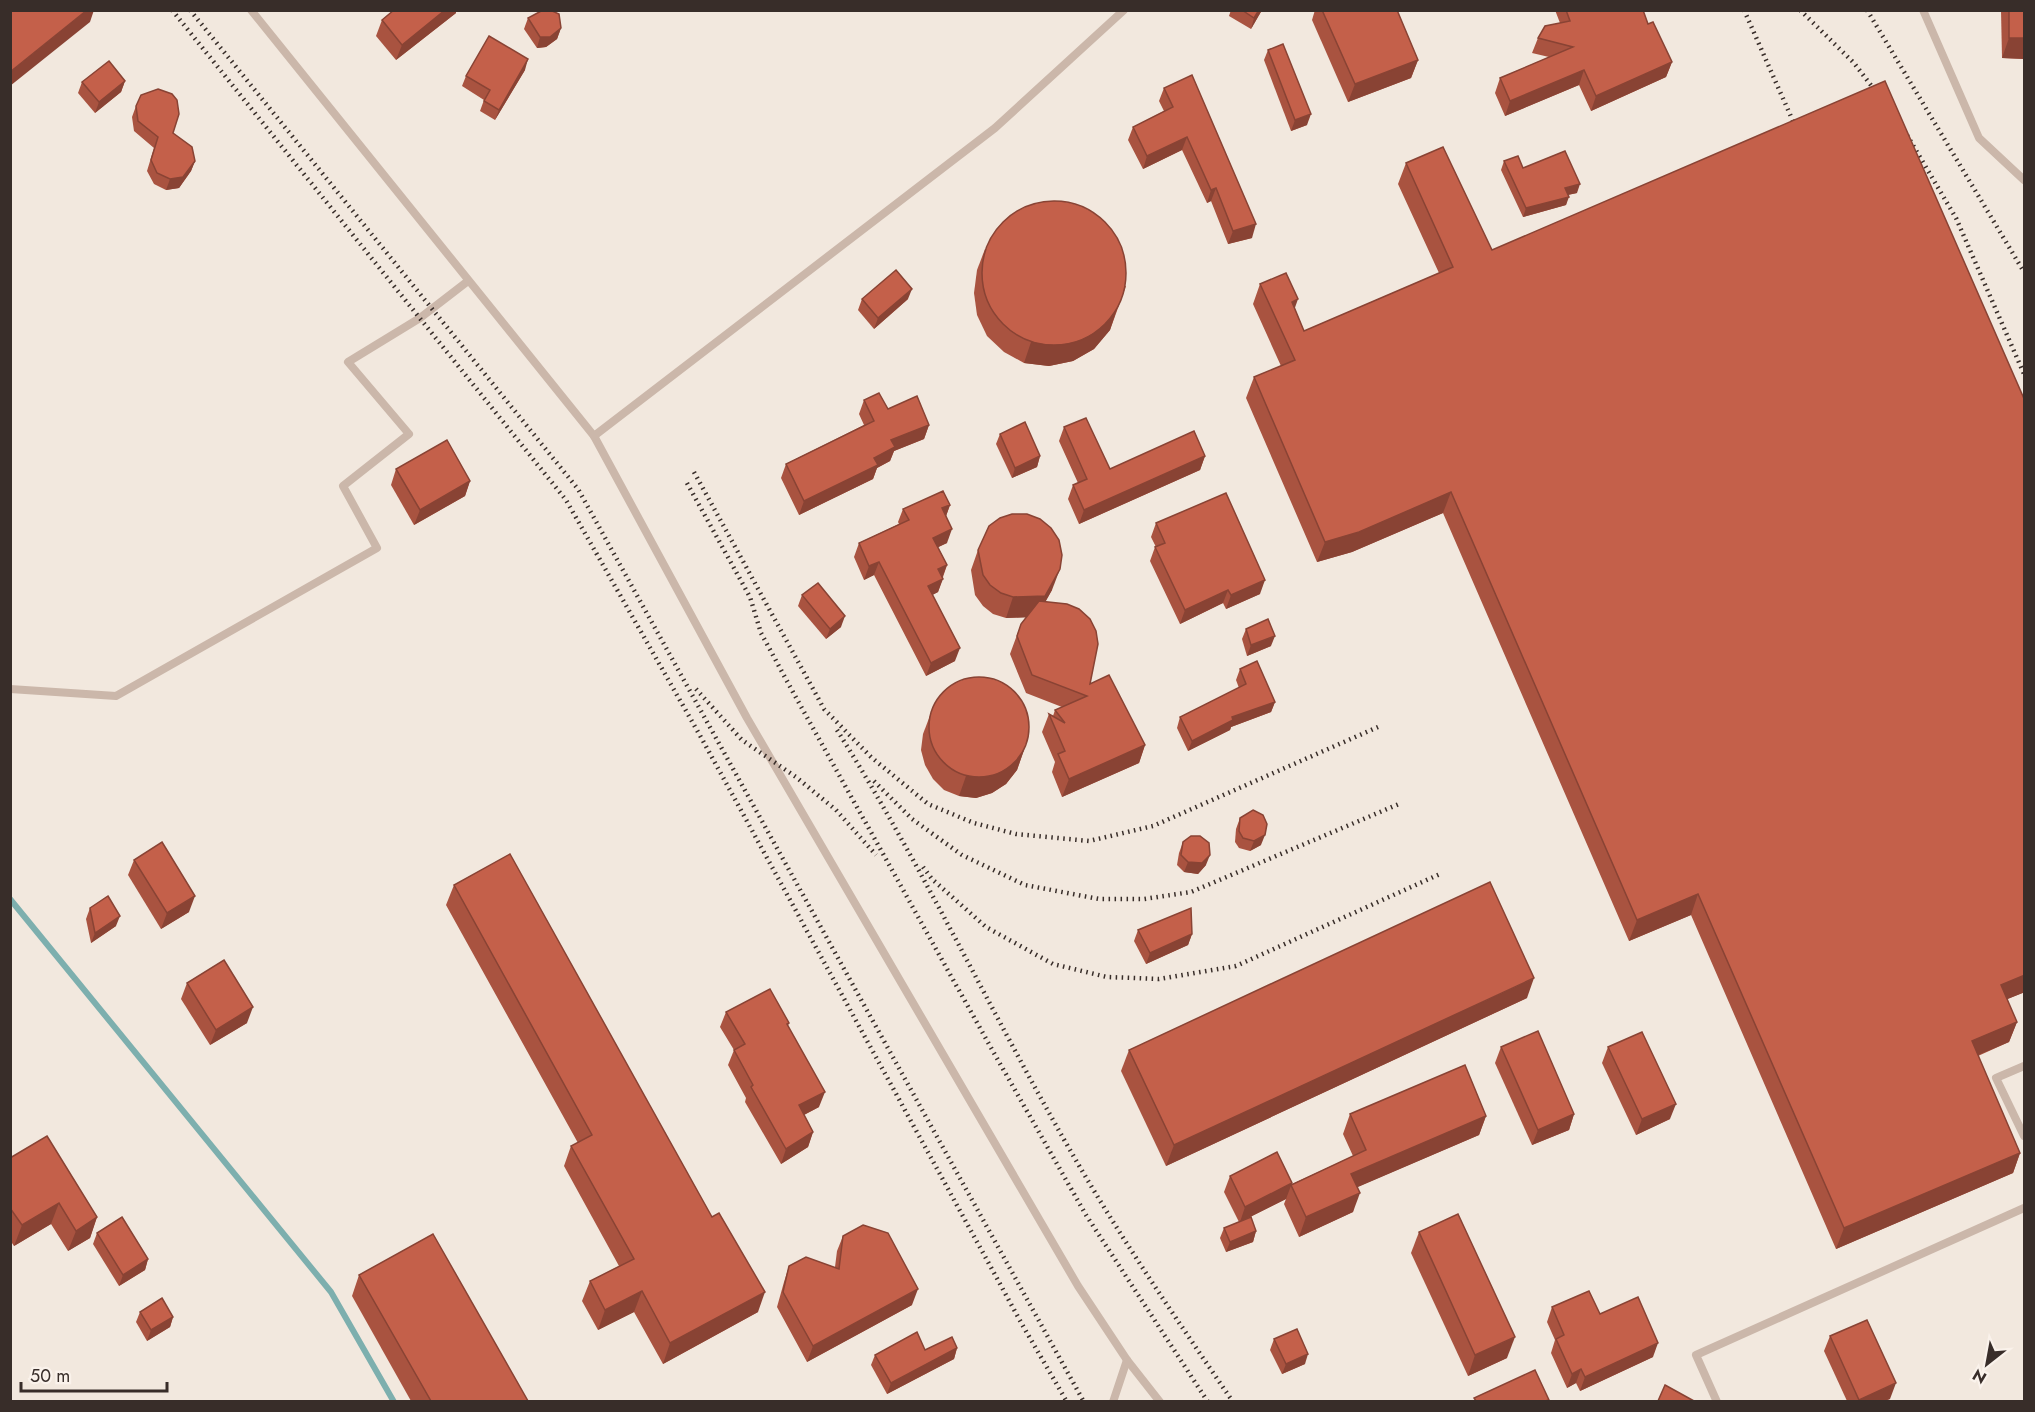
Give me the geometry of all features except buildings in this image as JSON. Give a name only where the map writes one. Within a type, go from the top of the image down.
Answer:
[{"type":"lane","points":[[251,10],[594,436],[771,760],[1077,1286],[1127,1360],[1160,1401]]},
{"type":"lane","points":[[594,436],[995,128],[1124,10]]},
{"type":"lane","points":[[1923,10],[1979,138],[2025,180]]},
{"type":"lane","points":[[10,689],[116,696],[377,548],[343,486],[409,434],[348,362],[420,318],[468,281]]},
{"type":"lane","points":[[2025,1066],[1996,1078],[2025,1136]]},
{"type":"lane","points":[[1718,1401],[1696,1355],[2025,1208]]},
{"type":"lane","points":[[1113,1401],[1127,1360]]},
{"type":"waterway","points":[[10,899],[331,1292],[394,1402]]},
{"type":"railway","points":[[172,10],[566,500],[702,739],[1023,1326],[1067,1402]]},
{"type":"railway","points":[[190,10],[578,489],[1084,1402]]},
{"type":"railway","points":[[1744,10],[1800,137]]},
{"type":"railway","points":[[1800,10],[1854,63],[1883,101]]},
{"type":"railway","points":[[1867,10],[2024,272]]},
{"type":"railway","points":[[1901,125],[1956,218],[2024,374]]},
{"type":"railway","points":[[694,472],[824,709],[871,757],[928,804],[974,823],[1016,834],[1089,841],[1153,826],[1378,727]]},
{"type":"railway","points":[[687,483],[750,597],[761,633],[990,1046],[1086,1215],[1208,1402]]},
{"type":"railway","points":[[696,689],[742,740],[796,777],[836,810],[876,855]]},
{"type":"railway","points":[[837,730],[901,839],[1084,1174],[1138,1261],[1233,1402]]},
{"type":"railway","points":[[874,781],[912,819],[962,855],[1025,885],[1099,899],[1144,899],[1191,892],[1399,804]]},
{"type":"railway","points":[[923,867],[932,879],[986,927],[1053,964],[1107,977],[1159,979],[1236,966],[1440,874]]}]
